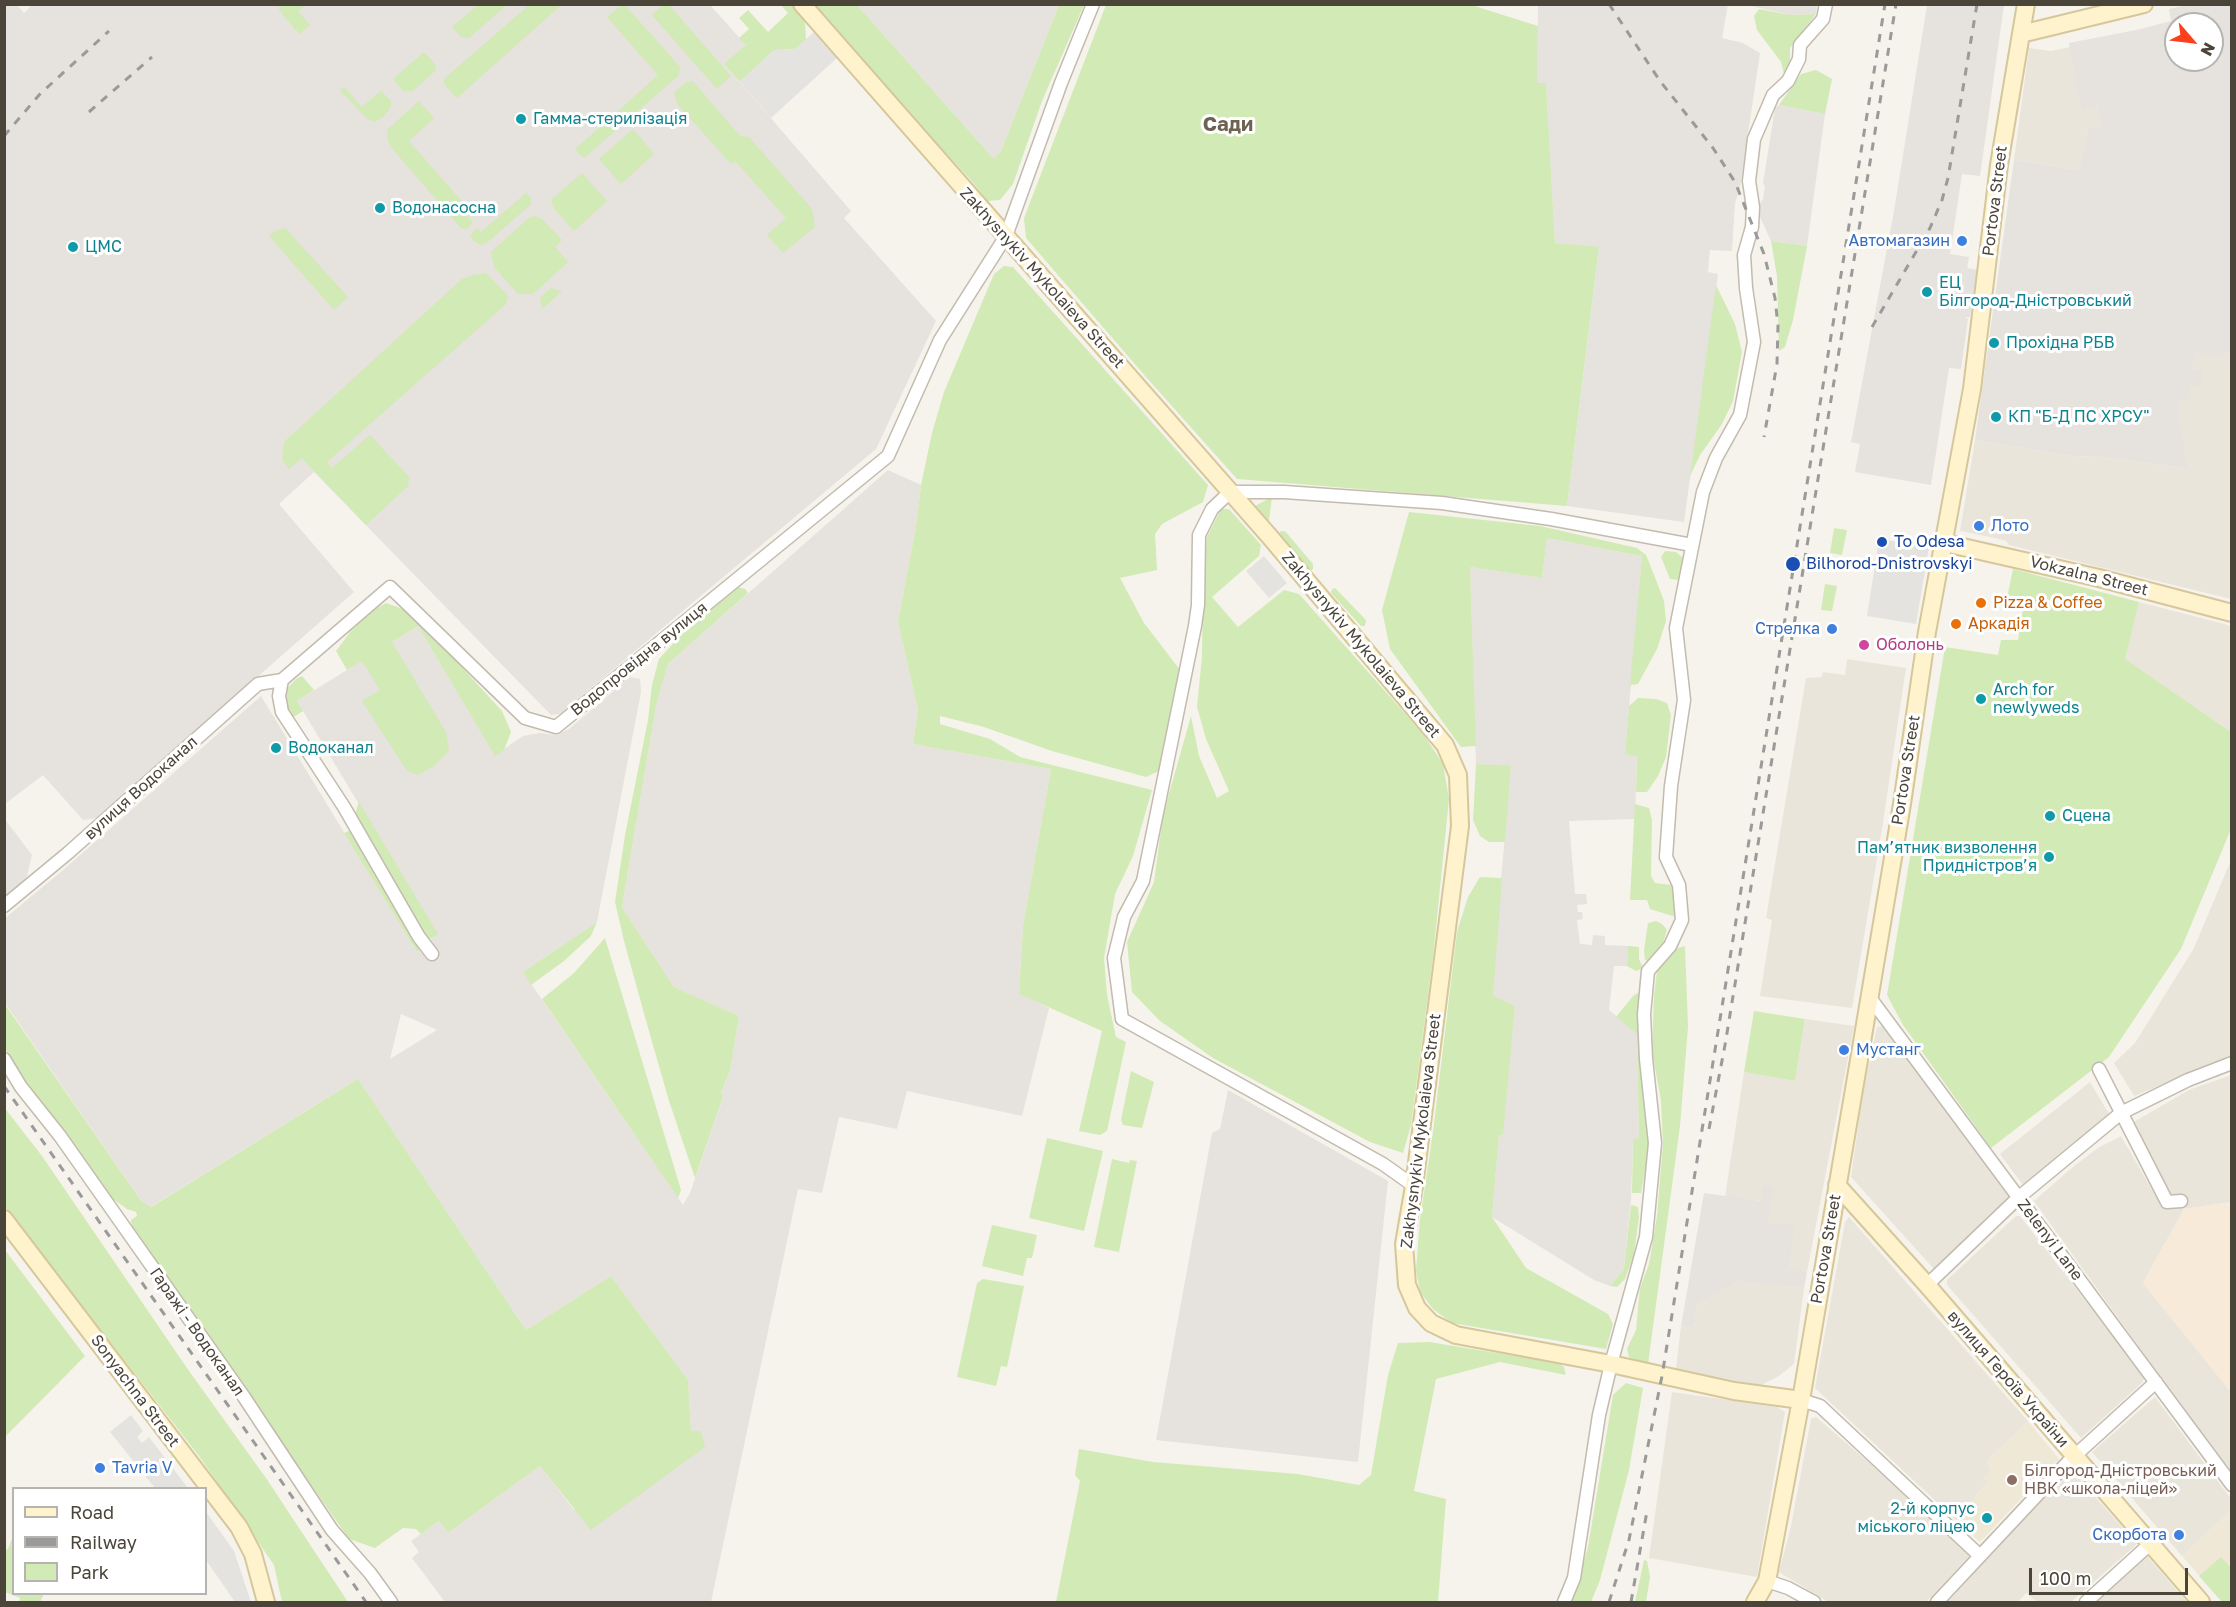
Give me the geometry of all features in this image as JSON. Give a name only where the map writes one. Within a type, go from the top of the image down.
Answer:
[{"type":"street","name":"Zakhysnykiv Mykolaieva Street","points":[[802,4],[917,138],[1230,492],[1445,745],[1458,775],[1460,826],[1414,1186],[1404,1244],[1407,1285],[1417,1308],[1431,1323],[1456,1335],[1611,1364],[1734,1391],[1801,1400]]},
{"type":"street","points":[[1006,236],[1061,83],[1093,4]]},
{"type":"street","points":[[1564,1602],[1574,1578],[1599,1415],[1646,1237],[1655,1143],[1646,1059],[1644,1014],[1648,971],[1670,946],[1682,920],[1679,885],[1666,857],[1671,786],[1684,700],[1676,628],[1703,492],[1716,458],[1740,415],[1754,342],[1744,255],[1752,226],[1753,207],[1749,180],[1754,139],[1773,95],[1788,81],[1799,59],[1800,45],[1823,19],[1826,4]]},
{"type":"street","name":"Portova Street","points":[[1755,1602],[1767,1581],[1801,1400],[1902,804],[1927,632],[1972,389],[1999,165],[2026,4]]},
{"type":"street","points":[[2020,34],[2144,4]]},
{"type":"street","name":"Водопровідна вулиця","points":[[282,680],[390,587],[525,718],[556,727],[888,456],[940,340],[1006,236]]},
{"type":"street","points":[[1414,1186],[1383,1164],[1122,1020],[1114,958],[1124,917],[1143,881],[1197,615],[1199,535],[1212,509],[1230,492],[1284,492],[1442,503],[1551,519],[1692,545]]},
{"type":"street","name":"Vokzalna Street","points":[[1945,543],[2099,578],[2232,613]]},
{"type":"street","points":[[282,680],[279,696],[282,712],[344,807],[419,937],[432,954]]},
{"type":"street","name":"вулиця Водоканал","points":[[4,906],[68,853],[258,684],[282,680]]},
{"type":"street","name":"Zelenyi Lane","points":[[1868,995],[2232,1485]]},
{"type":"street","name":"Гаражі - Водоканал","points":[[4,1059],[21,1087],[60,1136],[244,1397],[332,1530],[391,1602]]},
{"type":"street","points":[[1927,1285],[2018,1198],[2121,1113],[2187,1080],[2232,1063]]},
{"type":"street","points":[[2099,1069],[2167,1202],[2181,1201]]},
{"type":"street","name":"вулиця Героїв України","points":[[1837,1185],[1927,1285],[2201,1602]]},
{"type":"street","name":"Sonyachna Street","points":[[4,1219],[239,1527],[252,1554],[266,1602]]},
{"type":"street","points":[[1937,1602],[2074,1456],[2156,1382]]},
{"type":"street","points":[[1801,1400],[1820,1406],[1979,1556]]},
{"type":"street","points":[[2086,1602],[2150,1544]]},
{"type":"street","points":[[1767,1581],[1788,1587],[1814,1602]]},
{"type":"shaded area","points":[[33,4],[710,5],[746,45],[725,65],[851,211],[844,218],[936,321],[876,449],[560,714],[551,715],[314,472],[279,504],[354,592],[97,818],[83,820],[43,775],[5,804],[5,5],[17,5],[24,13]]},
{"type":"shaded area","points":[[1728,4],[1722,38],[1743,43],[1760,53],[1740,188],[1735,203],[1732,251],[1710,250],[1708,272],[1718,274],[1684,522],[1567,506],[1599,248],[1555,243],[1546,84],[1537,83],[1538,5]]},
{"type":"shaded area","points":[[2192,4],[2231,5],[2232,353],[2195,353],[2192,370],[2202,372],[2200,387],[2190,386],[2188,400],[2180,399],[2179,415],[2187,468],[2101,457],[2070,456],[1975,440],[2014,160],[2079,170],[2089,126],[2101,127],[2099,106],[2081,110],[2069,43],[2164,23],[2164,72],[2224,72],[2224,12],[2170,12],[2169,9]]},
{"type":"shaded area","points":[[857,5],[1059,5],[1001,151],[994,159]]},
{"type":"shaded area","points":[[1747,5],[1817,5],[1816,14],[1791,15]]},
{"type":"shaded area","points":[[1927,5],[2004,5],[1980,176],[1962,174],[1950,254],[1969,257],[1960,312],[1968,319],[1961,369],[1949,368],[1931,485],[1855,472],[1860,444],[1851,442],[1894,211]]},
{"type":"shaded area","points":[[814,32],[837,58],[771,118],[740,82],[774,50],[795,49]]},
{"type":"shaded area","points":[[2070,47],[2081,109],[2100,106],[2101,127],[2089,126],[2079,170],[2014,160],[2029,48],[2051,51]]},
{"type":"shaded area","points":[[1779,105],[1825,114],[1807,246],[1771,241],[1760,217],[1760,203],[1765,187],[1763,183],[1775,108]]},
{"type":"shaded area","points":[[1967,268],[1978,270],[1970,317],[1965,317],[1960,312]]},
{"type":"shaded area","points":[[2195,352],[2231,353],[2231,599],[1960,531],[1975,440],[2070,456],[2101,457],[2186,468],[2179,415],[2180,398],[2190,385],[2200,387],[2192,370]]},
{"type":"shaded area","points":[[888,470],[921,485],[916,526],[898,622],[918,710],[913,744],[1051,769],[1023,926],[1019,993],[1049,1008],[1022,1116],[907,1091],[897,1129],[839,1117],[822,1193],[798,1189],[711,1602],[445,1602],[412,1558],[419,1552],[411,1541],[439,1521],[448,1533],[540,1466],[574,1510],[691,1431],[688,1380],[611,1276],[526,1330],[358,1079],[147,1209],[5,1003],[4,919],[261,696],[417,952],[437,934],[297,701],[418,626],[495,755],[523,736],[540,733],[556,735],[569,729],[630,677],[640,679],[641,692],[597,922],[523,972],[683,1205],[690,1193],[723,1098],[721,1094],[730,1071],[739,1016],[674,987],[622,907],[656,706],[668,664]],"holes":[[[401,1014],[437,1030],[390,1059]]]},
{"type":"shaded area","points":[[1547,538],[1642,556],[1625,754],[1637,755],[1635,819],[1569,821],[1575,894],[1586,894],[1587,904],[1577,905],[1578,912],[1582,912],[1583,919],[1577,920],[1580,944],[1592,945],[1593,935],[1605,936],[1605,945],[1628,946],[1627,966],[1614,966],[1609,1010],[1637,1034],[1639,1139],[1633,1139],[1631,1199],[1624,1269],[1610,1286],[1594,1280],[1492,1217],[1499,1134],[1502,1134],[1515,1006],[1493,997],[1494,959],[1511,767],[1476,764],[1470,567],[1542,578]]},
{"type":"shaded area","points":[[1879,539],[1929,547],[1916,624],[1867,616]]},
{"type":"shaded area","points":[[1264,556],[1287,583],[1269,598],[1246,571]]},
{"type":"shaded area","points":[[2139,602],[2228,625],[2232,628],[2231,732],[2124,659]]},
{"type":"shaded area","points":[[1847,659],[1906,668],[1852,1008],[1760,996],[1772,920],[1766,918],[1806,678],[1822,677],[1823,672],[1845,675]]},
{"type":"shaded area","points":[[4,818],[32,855],[26,880],[5,898]]},
{"type":"shaded area","points":[[2231,860],[2231,1056],[2134,1096],[2114,1063],[2135,1043],[2194,948]]},
{"type":"shaded area","points":[[1805,1019],[1854,1026],[1807,1272],[1788,1269],[1795,1227],[1768,1222],[1762,1201],[1725,1197],[1744,1072],[1795,1081]]},
{"type":"shaded area","points":[[1886,1026],[2009,1198],[1934,1269],[1851,1177],[1863,1092],[1877,1027]]},
{"type":"shaded area","points":[[2231,1075],[2231,1202],[2184,1209],[2143,1283],[2231,1392],[2231,1475],[2034,1201],[2098,1148],[2121,1136],[2162,1207],[2187,1205],[2186,1195],[2172,1196],[2132,1123],[2189,1090]]},
{"type":"shaded area","points":[[2090,1082],[2109,1114],[2023,1185],[2000,1154]]},
{"type":"shaded area","points":[[1228,1090],[1388,1181],[1358,1462],[1156,1440],[1212,1133],[1220,1129]]},
{"type":"shaded area","points":[[1764,1185],[1773,1187],[1768,1222],[1795,1226],[1789,1268],[1807,1272],[1804,1288],[1738,1280],[1697,1303],[1693,1328],[1681,1326],[1704,1193],[1761,1201]]},
{"type":"shaded area","points":[[2232,1202],[2231,1392],[2143,1283],[2184,1209]]},
{"type":"shaded area","points":[[2016,1216],[2020,1216],[2144,1377],[2143,1382],[2081,1438],[1947,1285],[1947,1280]]},
{"type":"shaded area","points":[[1849,1217],[2028,1421],[1986,1462],[1992,1469],[1987,1483],[1956,1520],[1815,1388],[1845,1222]]},
{"type":"shaded area","points":[[1738,1279],[1804,1288],[1794,1364],[1779,1376],[1761,1385],[1685,1374],[1676,1369],[1681,1326],[1693,1328],[1697,1303]]},
{"type":"shaded area","points":[[1672,1392],[1777,1407],[1785,1412],[1757,1577],[1649,1558]]},
{"type":"shaded area","points":[[2155,1397],[2231,1499],[2231,1511],[2182,1556],[2092,1452]]},
{"type":"shaded area","points":[[131,1415],[143,1431],[137,1437],[142,1443],[149,1437],[187,1487],[154,1487],[110,1432]]},
{"type":"shaded area","points":[[1816,1417],[1895,1485],[1970,1555],[1926,1602],[1828,1602],[1779,1572],[1791,1526],[1811,1419]]},
{"type":"shaded area","name":"Білгород-Дністровський НВК «школа-ліцей»","points":[[2028,1421],[2059,1459],[1980,1542],[1956,1520],[1987,1483],[1983,1478],[1992,1469],[1986,1462]]},
{"type":"shaded area","points":[[2072,1471],[2137,1544],[2071,1602],[2037,1602],[2026,1593],[2018,1602],[1948,1602],[2012,1531]]},
{"type":"shaded area","points":[[2231,1511],[2231,1602],[2222,1602],[2182,1556]]},
{"type":"shaded area","points":[[207,1513],[234,1551],[251,1602],[235,1602],[207,1561]]},
{"type":"shaded area","points":[[2146,1555],[2187,1602],[2093,1602]]},
{"type":"green space","points":[[1468,4],[1538,26],[1537,83],[1546,83],[1555,243],[1599,247],[1567,506],[1237,479],[1026,238],[1024,218],[1106,5]]},
{"type":"green space","points":[[279,5],[305,5],[298,11],[310,25],[299,34],[279,10]]},
{"type":"green space","points":[[478,5],[507,5],[469,38],[462,38],[452,27]]},
{"type":"green space","points":[[529,5],[560,6],[457,98],[444,84],[444,79]]},
{"type":"green space","points":[[625,5],[680,67],[679,75],[624,123],[615,114],[658,75],[607,17]]},
{"type":"green space","points":[[663,5],[669,5],[731,76],[717,89],[652,15]]},
{"type":"green space","points":[[781,5],[793,5],[800,12],[805,23],[806,40],[795,49],[774,50],[740,82],[724,64],[746,45],[739,38],[749,29],[739,18],[748,10],[768,32],[788,13]]},
{"type":"green space","points":[[812,5],[857,5],[994,159],[1001,151],[1059,5],[1084,5],[1042,101],[1013,184],[1000,200],[988,201],[849,49]]},
{"type":"green space","points":[[1759,9],[1791,15],[1816,14],[1790,48],[1790,62],[1784,74],[1781,62],[1757,30],[1754,16]]},
{"type":"green space","points":[[424,52],[436,65],[435,71],[413,91],[403,91],[393,79]]},
{"type":"green space","points":[[1816,70],[1832,79],[1825,114],[1779,105],[1801,74]]},
{"type":"green space","points":[[693,81],[740,136],[749,137],[812,209],[815,227],[783,253],[767,235],[786,218],[735,161],[731,164],[678,105],[674,93],[686,82]]},
{"type":"green space","points":[[344,87],[362,107],[381,91],[391,101],[391,107],[383,117],[374,122],[366,118],[340,90]]},
{"type":"green space","points":[[419,101],[434,118],[409,141],[472,213],[468,217],[473,223],[466,229],[461,228],[390,146],[387,137],[388,129]]},
{"type":"green space","points":[[608,120],[615,127],[615,131],[585,157],[581,156],[575,149]]},
{"type":"green space","points":[[633,129],[654,154],[621,184],[599,159]]},
{"type":"green space","points":[[582,173],[607,201],[574,231],[552,205],[552,199]]},
{"type":"green space","points":[[526,193],[531,198],[531,204],[489,241],[481,245],[474,241],[470,235],[477,228],[481,232]]},
{"type":"green space","points":[[530,217],[541,218],[562,240],[555,247],[568,262],[533,294],[518,294],[494,267],[491,252]]},
{"type":"green space","points":[[285,228],[348,297],[334,310],[269,236]]},
{"type":"green space","points":[[1771,241],[1807,246],[1793,320],[1785,347],[1779,351],[1777,276]]},
{"type":"green space","points":[[1004,266],[1013,267],[1208,485],[1203,502],[1162,524],[1155,534],[1157,570],[1120,578],[1144,623],[1187,679],[1159,771],[1146,777],[1052,751],[984,727],[940,716],[940,724],[990,739],[1020,757],[1152,790],[1133,856],[1115,894],[1104,958],[1107,995],[1116,1037],[1126,1042],[1107,1131],[1100,1135],[1079,1131],[1102,1031],[1019,994],[1023,926],[1051,769],[913,744],[918,710],[898,622],[916,526],[921,485],[932,433],[944,392],[994,274]]},
{"type":"green space","points":[[486,273],[508,296],[506,304],[327,462],[332,468],[370,435],[409,477],[408,486],[366,525],[302,458],[289,469],[282,460],[284,442],[462,279]]},
{"type":"green space","points":[[1716,285],[1735,324],[1742,352],[1733,401],[1722,424],[1700,455],[1690,476]]},
{"type":"green space","points":[[551,288],[562,291],[542,309],[540,298]]},
{"type":"green space","points":[[1272,497],[1269,521],[1255,506]]},
{"type":"green space","points":[[1221,509],[1229,509],[1261,545],[1259,556],[1212,597],[1238,627],[1284,590],[1299,594],[1424,735],[1443,764],[1449,799],[1433,957],[1411,1125],[1403,1153],[1370,1142],[1213,1058],[1160,1021],[1132,992],[1127,942],[1154,882],[1163,815],[1191,716],[1199,756],[1217,798],[1229,791],[1206,739],[1197,707],[1202,657],[1203,583],[1207,537]]},
{"type":"green space","points":[[1409,512],[1540,526],[1637,548],[1646,555],[1658,585],[1664,601],[1666,621],[1657,649],[1638,684],[1630,685],[1642,556],[1547,538],[1542,578],[1470,567],[1476,746],[1461,747],[1390,649],[1382,610]]},
{"type":"green space","points":[[1834,528],[1847,530],[1842,555],[1830,553]]},
{"type":"green space","points":[[1281,531],[1285,531],[1313,564],[1313,569],[1310,571],[1278,538]]},
{"type":"green space","points":[[1665,551],[1676,552],[1684,559],[1683,571],[1679,580],[1670,579],[1661,557]]},
{"type":"green space","points":[[2013,569],[2139,602],[2125,659],[2231,732],[2231,829],[2181,949],[2109,1057],[1991,1148],[1903,1025],[1887,995],[1945,647],[1998,655],[2001,640],[2018,640],[2023,610],[2007,598]]},
{"type":"green space","points":[[1825,584],[1837,586],[1832,611],[1821,610]]},
{"type":"green space","points":[[738,587],[745,589],[748,593],[668,664],[656,706],[622,907],[674,987],[739,1016],[730,1071],[721,1093],[723,1097],[695,1178],[669,1101],[615,902],[625,835],[648,720],[652,685],[659,659],[680,636]]},
{"type":"green space","points":[[1335,588],[1366,620],[1365,626],[1361,626],[1331,593]]},
{"type":"green space","points":[[386,603],[403,609],[424,626],[502,711],[511,732],[504,750],[495,756],[418,626],[392,642],[446,732],[449,751],[434,766],[418,775],[407,771],[362,701],[380,690],[362,661],[347,670],[336,651],[351,631],[375,609]]},
{"type":"green space","points":[[302,676],[314,690],[297,701],[303,711],[292,718],[284,704],[286,690]]},
{"type":"green space","points":[[1638,698],[1656,699],[1667,703],[1671,715],[1666,757],[1658,776],[1647,792],[1636,792],[1637,756],[1625,754],[1629,706]]},
{"type":"green space","points":[[1476,764],[1511,766],[1505,842],[1489,842],[1480,836],[1473,820]]},
{"type":"green space","points":[[359,802],[438,934],[429,940],[425,938],[355,814]]},
{"type":"green space","points":[[1635,804],[1649,808],[1652,820],[1651,876],[1655,883],[1671,885],[1675,893],[1676,917],[1650,909],[1647,900],[1630,900]]},
{"type":"green space","points":[[351,830],[419,942],[420,949],[417,952],[344,833]]},
{"type":"green space","points":[[1480,877],[1502,878],[1493,996],[1515,1006],[1503,1134],[1499,1135],[1492,1217],[1526,1268],[1608,1314],[1613,1324],[1606,1349],[1452,1323],[1433,1309],[1420,1292],[1416,1270],[1420,1219],[1457,932],[1468,897]]},
{"type":"green space","points":[[1656,921],[1667,930],[1663,943],[1648,961],[1645,960],[1644,950],[1648,923]]},
{"type":"green space","points":[[597,922],[591,936],[564,961],[531,985],[523,972]]},
{"type":"green space","points":[[605,938],[681,1190],[678,1198],[542,999],[574,973]]},
{"type":"green space","points":[[1628,946],[1639,947],[1639,959],[1643,968],[1636,971],[1627,966]]},
{"type":"green space","points":[[1685,946],[1688,1027],[1680,1126],[1648,1364],[1641,1364],[1629,1357],[1627,1349],[1636,1330],[1640,1288],[1649,1264],[1657,1216],[1663,1144],[1661,1100],[1652,1052],[1654,996],[1657,971],[1675,949]]},
{"type":"green space","points":[[1638,993],[1650,1143],[1641,1193],[1632,1193],[1633,1139],[1639,1138],[1637,1034],[1616,1017]]},
{"type":"green space","points":[[4,1003],[142,1202],[151,1207],[358,1079],[526,1330],[611,1276],[688,1380],[691,1431],[701,1431],[705,1447],[591,1530],[540,1466],[448,1533],[439,1521],[421,1534],[416,1529],[403,1528],[375,1548],[349,1539],[132,1229],[131,1220],[137,1216],[136,1212],[127,1209],[113,1199],[14,1065],[5,1048]]},
{"type":"green space","points":[[1754,1011],[1805,1019],[1795,1081],[1744,1072]]},
{"type":"green space","points":[[1131,1071],[1154,1082],[1142,1128],[1123,1125],[1121,1120]]},
{"type":"green space","points":[[4,1107],[42,1156],[189,1371],[266,1478],[348,1602],[282,1602],[274,1565],[199,1456],[5,1207]]},
{"type":"green space","points":[[1047,1138],[1103,1151],[1084,1231],[1029,1218]]},
{"type":"green space","points":[[1112,1159],[1129,1163],[1130,1160],[1137,1161],[1119,1252],[1094,1247]]},
{"type":"green space","points":[[1631,1205],[1638,1207],[1639,1217],[1634,1254],[1625,1279],[1617,1287],[1610,1286],[1624,1269]]},
{"type":"green space","points":[[992,1225],[1037,1235],[1032,1258],[1027,1258],[1023,1276],[982,1266]]},
{"type":"green space","points":[[5,1250],[85,1356],[5,1437]]},
{"type":"green space","points":[[983,1279],[1024,1286],[1007,1367],[1001,1366],[996,1386],[957,1377],[977,1283]]},
{"type":"green space","points":[[1429,1342],[1558,1363],[1564,1367],[1566,1375],[1500,1362],[1436,1379],[1414,1491],[1446,1499],[1438,1602],[1056,1602],[1080,1481],[1075,1475],[1079,1449],[1153,1462],[1298,1474],[1359,1485],[1371,1475],[1388,1375],[1398,1343]]},
{"type":"green space","points":[[1626,1383],[1643,1388],[1629,1470],[1600,1580],[1591,1602],[1572,1602],[1588,1547],[1613,1395]]},
{"type":"green space","points":[[12,1539],[12,1595],[5,1592],[5,1550],[8,1549]]},
{"type":"green space","points":[[2221,1557],[2231,1568],[2231,1602],[2222,1602],[2199,1576]]},
{"type":"green space","points":[[1644,1560],[1647,1561],[1650,1577],[1646,1602],[1635,1602]]},
{"type":"green space","points":[[12,1595],[44,1595],[40,1602],[19,1602],[20,1598]]},
{"type":"railway","points":[[1609,4],[1660,81],[1713,148],[1735,182],[1764,254],[1775,298],[1778,326],[1777,364],[1764,437]]},
{"type":"railway","points":[[1609,1602],[1629,1540],[1662,1376],[1885,4]]},
{"type":"railway","points":[[1709,1129],[1725,1045],[1896,4]]},
{"type":"railway","points":[[1872,327],[1930,228],[1942,200],[1948,178],[1977,4]]},
{"type":"railway","points":[[4,136],[40,94],[109,31]]},
{"type":"railway","points":[[89,112],[152,57]]},
{"type":"railway","points":[[4,1086],[366,1602]]},
{"type":"railway","points":[[1631,1602],[1647,1511]]},
{"type":"place","name":"Гамма-стерилізація","points":[[521,119]]},
{"type":"place","name":"Водонасосна","points":[[380,208]]},
{"type":"place","name":"Автомагазин","points":[[1962,241]]},
{"type":"place","name":"ЦМС","points":[[73,247]]},
{"type":"place","name":"ЕЦ Білгород-Дністровський","points":[[1927,292]]},
{"type":"place","name":"Прохідна РБВ","points":[[1994,343]]},
{"type":"place","name":"КП \"Б-Д ПС ХРСУ\"","points":[[1996,417]]},
{"type":"place","name":"Лото","points":[[1979,526]]},
{"type":"place","name":"To Odesa","points":[[1882,542]]},
{"type":"place","name":"Bilhorod-Dnistrovskyi","points":[[1793,564]]},
{"type":"place","name":"Pizza & Coffee","points":[[1981,603]]},
{"type":"place","name":"Аркадія","points":[[1956,624]]},
{"type":"place","name":"Стрелка","points":[[1832,629]]},
{"type":"place","name":"Оболонь","points":[[1864,645]]},
{"type":"place","name":"Arch for newlyweds","points":[[1981,699]]},
{"type":"place","name":"Водоканал","points":[[276,748]]},
{"type":"place","name":"Сцена","points":[[2050,816]]},
{"type":"place","name":"Пам’ятник визволення Придністров’я","points":[[2049,857]]},
{"type":"place","name":"Мустанг","points":[[1844,1050]]},
{"type":"place","name":"Tavria V","points":[[100,1468]]},
{"type":"place","name":"Білгород-Дністровський НВК «школа-ліцей»","points":[[2012,1480]]},
{"type":"place","name":"2-й корпус міського ліцею","points":[[1987,1518]]},
{"type":"place","name":"Скорбота","points":[[2179,1535]]},
{"type":"district","name":"Сади","points":[[1228,125]]}]
